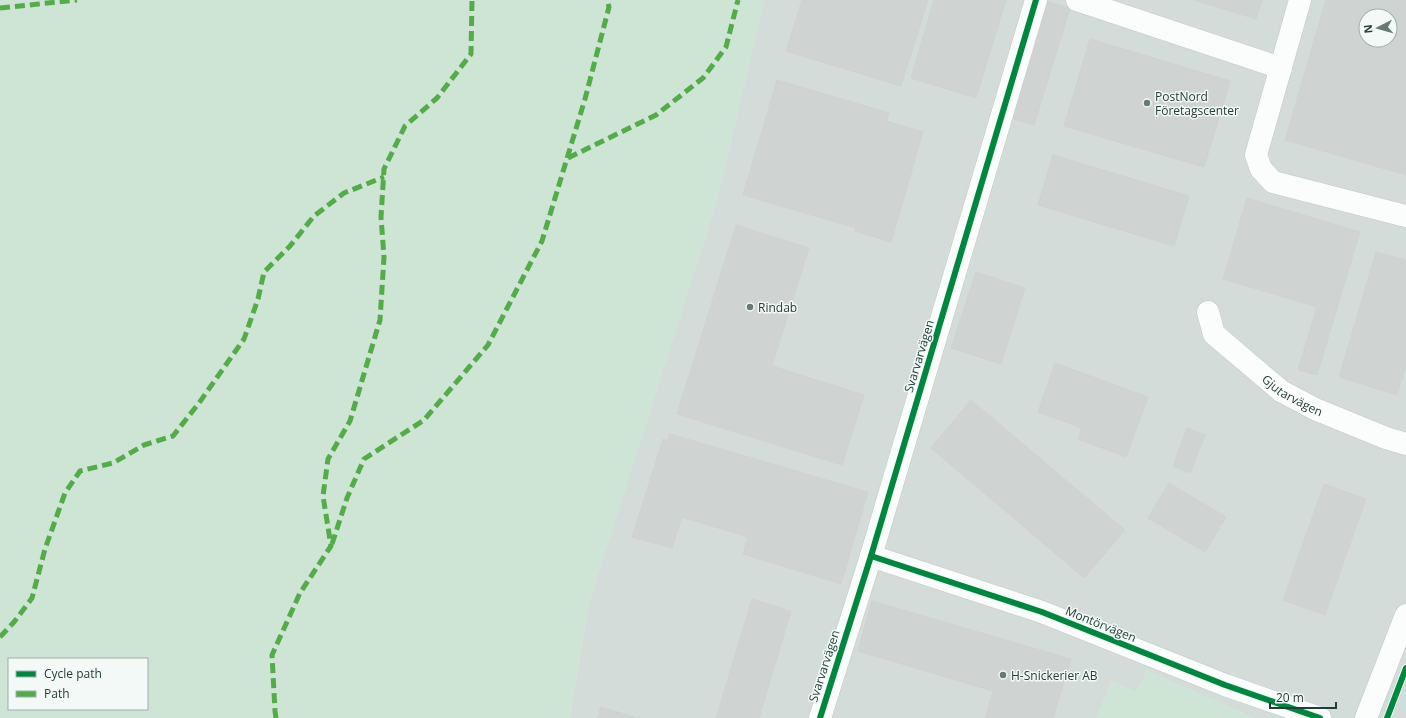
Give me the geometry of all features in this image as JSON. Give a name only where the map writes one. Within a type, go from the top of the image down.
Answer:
[{"type":"street","name":"Svarvarvägen","points":[[820,718],[871,556],[1036,0]]},
{"type":"street","points":[[1077,0],[1281,68]]},
{"type":"street","points":[[1300,0],[1256,155],[1261,169],[1273,182],[1406,216]]},
{"type":"street","name":"Gjutarvägen","points":[[1208,312],[1214,334],[1281,391],[1315,409],[1386,438],[1406,444]]},
{"type":"street","name":"Montörvägen","points":[[871,556],[1042,612],[1225,685],[1320,718]]},
{"type":"street","points":[[1366,718],[1406,615]]},
{"type":"shaded area","points":[[764,0],[1406,0],[1406,718],[1254,718],[1147,671],[1136,692],[1111,681],[1097,718],[570,718],[589,602],[717,200]]},
{"type":"green space","points":[[0,0],[764,0],[717,200],[589,602],[570,718],[0,718]]},
{"type":"green space","points":[[1147,671],[1254,718],[1097,718],[1111,681],[1136,691]]},
{"type":"building","points":[[802,0],[928,0],[901,86],[786,51]]},
{"type":"building","points":[[934,0],[1006,0],[976,98],[911,78]]},
{"type":"building","points":[[1194,0],[1262,0],[1256,19]]},
{"type":"building","points":[[1326,0],[1406,0],[1406,175],[1285,140]]},
{"type":"building","points":[[1048,2],[1070,8],[1034,125],[1013,119]]},
{"type":"building","name":"PostNord Företagscenter","points":[[1090,39],[1230,81],[1204,167],[1064,126]]},
{"type":"building","points":[[777,80],[889,113],[886,121],[923,132],[891,242],[855,231],[856,228],[743,195]]},
{"type":"building","points":[[1053,155],[1189,196],[1174,246],[1038,205]]},
{"type":"building","points":[[1247,198],[1360,232],[1317,375],[1298,370],[1317,307],[1223,279]]},
{"type":"building","name":"Rindab","points":[[736,225],[809,248],[772,366],[864,395],[842,465],[677,414]]},
{"type":"building","points":[[1376,252],[1406,260],[1406,365],[1397,395],[1339,377]]},
{"type":"building","points":[[976,272],[1025,288],[1001,364],[951,348]]},
{"type":"building","points":[[1055,363],[1148,397],[1126,457],[1078,439],[1082,428],[1038,412]]},
{"type":"building","points":[[971,400],[1125,530],[1084,578],[931,448]]},
{"type":"building","points":[[1187,428],[1205,435],[1190,473],[1173,466]]},
{"type":"building","points":[[670,434],[868,492],[841,584],[743,554],[748,537],[682,517],[672,548],[632,537],[663,439],[667,441]]},
{"type":"building","points":[[1169,483],[1226,517],[1205,552],[1148,518]]},
{"type":"building","points":[[1324,484],[1366,499],[1325,615],[1283,600]]},
{"type":"building","points":[[752,599],[791,611],[759,718],[716,718]]},
{"type":"building","name":"H-Snickerier AB","points":[[872,601],[1071,659],[1053,718],[985,718],[993,691],[858,651]]},
{"type":"building","points":[[601,707],[638,718],[597,718]]},
{"type":"marked path","points":[[0,8],[77,0]]},
{"type":"marked path","points":[[276,718],[272,655],[300,593],[331,546],[323,496],[328,459],[350,421],[380,320],[384,257],[381,217],[384,169],[405,126],[437,98],[471,54],[472,0]]},
{"type":"marked path","points":[[332,544],[347,498],[364,459],[424,420],[488,345],[542,241],[585,99],[609,7],[607,0]]},
{"type":"marked path","points":[[568,158],[656,115],[703,78],[726,47],[738,0]]},
{"type":"marked path","points":[[0,637],[14,622],[32,598],[45,549],[65,493],[80,471],[113,463],[144,445],[173,436],[199,403],[244,339],[258,299],[264,272],[290,246],[314,216],[344,193],[384,177]]},
{"type":"cycle path","points":[[820,718],[871,556],[1036,0]]},
{"type":"cycle path","points":[[871,556],[1042,612],[1225,685],[1320,718]]},
{"type":"cycle path","points":[[1387,718],[1406,668]]},
{"type":"place","name":"PostNord Företagscenter","points":[[1147,103]]},
{"type":"place","name":"Rindab","points":[[750,307]]},
{"type":"place","name":"H-Snickerier AB","points":[[1003,675]]}]
